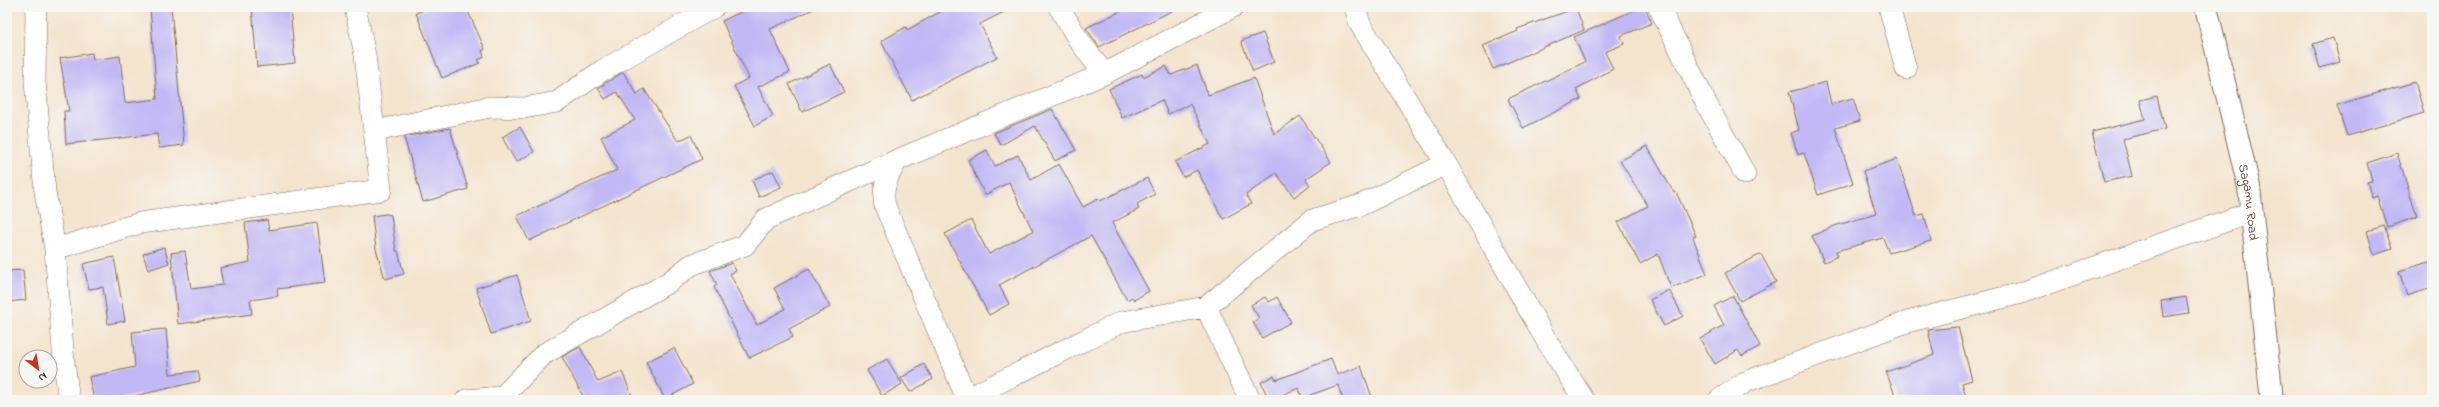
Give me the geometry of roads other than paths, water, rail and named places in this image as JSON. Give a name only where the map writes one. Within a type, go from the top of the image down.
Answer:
[{"type":"highway","name":"Sagamu Road","points":[[2206,7],[2249,187],[2272,400]]},
{"type":"street","points":[[36,7],[35,82],[45,192],[55,249],[64,363],[69,400]]},
{"type":"street","points":[[55,249],[140,223],[380,190],[375,132],[365,55],[355,7]]},
{"type":"street","points":[[375,132],[490,107],[524,108],[557,102],[602,70],[714,7]]},
{"type":"street","points":[[1059,7],[1078,39],[1104,74]]},
{"type":"street","points":[[466,400],[502,397],[544,354],[669,282],[691,265],[745,245],[766,219],[897,160],[1104,74],[1233,7]]},
{"type":"street","points":[[1355,7],[1360,24],[1446,164],[1548,343],[1584,400]]},
{"type":"street","points":[[1659,7],[1702,96],[1745,174]]},
{"type":"street","points":[[1889,7],[1906,69]]},
{"type":"street","points":[[897,160],[885,184],[883,194],[885,206],[965,399],[1121,322],[1206,307],[1312,220],[1361,205],[1446,164]]},
{"type":"street","points":[[1719,400],[1745,382],[1906,322],[2021,293],[2252,212]]},
{"type":"street","points":[[1206,307],[1250,400]]}]
